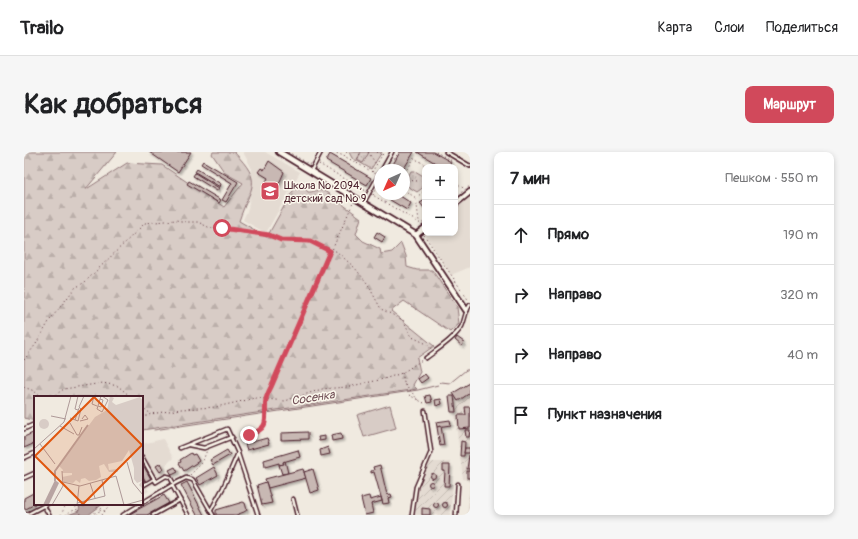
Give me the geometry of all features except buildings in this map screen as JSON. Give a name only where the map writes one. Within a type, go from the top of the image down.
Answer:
[{"type":"street","points":[[279,152],[312,169],[416,235],[466,310]]},
{"type":"street","points":[[458,201],[468,190]]},
{"type":"street","points":[[416,235],[422,230]]},
{"type":"lane","points":[[312,169],[321,152]]},
{"type":"lane","points":[[446,152],[470,166]]},
{"type":"lane","points":[[386,164],[392,154]]},
{"type":"lane","points":[[364,202],[374,184]]},
{"type":"lane","points":[[426,358],[458,332],[463,324],[466,310],[470,304]]},
{"type":"lane","points":[[412,515],[416,487],[431,452],[425,412]]},
{"type":"lane","points":[[24,430],[34,425]]},
{"type":"lane","points":[[180,448],[227,428],[238,453],[258,515]]},
{"type":"lane","points":[[188,444],[204,448],[232,438]]},
{"type":"lane","points":[[24,458],[34,453]]},
{"type":"lane","points":[[211,510],[224,488],[238,453]]},
{"type":"lane","points":[[143,460],[156,482],[166,476],[170,477],[188,515]]},
{"type":"lane","points":[[24,478],[34,473]]},
{"type":"lane","points":[[143,503],[173,484],[186,478],[193,480],[213,515]]},
{"type":"lane","points":[[143,483],[144,485],[154,479]]},
{"type":"lane","points":[[456,515],[458,484]]},
{"type":"lane","points":[[153,515],[180,500]]},
{"type":"lane","points":[[293,500],[297,515]]},
{"type":"lane","points":[[26,515],[46,505],[49,515]]},
{"type":"lane","points":[[123,515],[139,505]]},
{"type":"path","points":[[288,152],[312,169]]},
{"type":"path","points":[[333,152],[344,156],[372,172],[374,169]]},
{"type":"path","points":[[344,156],[347,152]]},
{"type":"path","points":[[355,162],[361,152]]},
{"type":"path","points":[[368,152],[377,164],[384,152]]},
{"type":"path","points":[[377,152],[382,155]]},
{"type":"path","points":[[389,161],[392,163],[398,152]]},
{"type":"path","points":[[437,152],[452,160]]},
{"type":"path","points":[[392,154],[396,157]]},
{"type":"path","points":[[410,165],[414,158],[423,164]]},
{"type":"path","points":[[410,180],[422,180]]},
{"type":"path","points":[[458,185],[468,190]]},
{"type":"path","points":[[458,195],[468,190],[470,186]]},
{"type":"path","points":[[416,198],[422,193]]},
{"type":"path","points":[[410,194],[416,198],[419,222]]},
{"type":"path","points":[[232,438],[258,432],[266,423],[266,399],[355,197]]},
{"type":"path","points":[[24,360],[36,344],[50,320],[75,288],[85,282],[145,223],[176,220],[198,222],[210,228],[222,228],[263,234],[281,240],[310,241],[330,251],[336,251],[367,283],[381,309],[403,320],[412,337],[427,344],[434,352]]},
{"type":"path","points":[[424,236],[470,304]]},
{"type":"path","points":[[143,418],[151,414],[181,409],[216,407],[256,398],[285,401],[322,389],[373,382],[402,373],[426,358]]},
{"type":"path","points":[[402,373],[405,385],[418,400]]},
{"type":"path","points":[[54,396],[64,389],[103,383],[118,386],[130,396]]},
{"type":"path","points":[[24,387],[34,391],[40,396]]},
{"type":"path","points":[[409,395],[411,398],[424,403]]},
{"type":"path","points":[[143,408],[151,414]]},
{"type":"path","points":[[186,478],[202,463],[209,446]]},
{"type":"path","points":[[61,515],[66,505]]},
{"type":"path","points":[[74,505],[82,515]]},
{"type":"path","points":[[78,509],[79,505]]},
{"type":"path","points":[[96,505],[99,511]]},
{"type":"path","points":[[96,515],[104,505]]},
{"type":"path","points":[[102,515],[109,505]]},
{"type":"path","points":[[66,515],[69,512],[78,509]]},
{"type":"path","points":[[91,515],[99,511],[106,511]]},
{"type":"shaded area","name":"Школа № 2094, детский сад № 9","points":[[243,152],[265,152],[300,172],[266,233],[243,220],[248,209],[252,181],[251,167]]},
{"type":"shaded area","points":[[470,197],[470,267],[451,275],[426,236],[458,236],[458,207]]},
{"type":"shaded area","points":[[470,381],[470,481],[463,479],[452,394]]},
{"type":"shaded area","points":[[163,439],[173,458],[165,466],[168,474],[157,478],[159,482],[147,488],[149,491],[143,494],[143,444]]},
{"type":"shaded area","points":[[429,462],[450,462],[449,484],[453,484],[450,515],[415,515],[419,489]]},
{"type":"shaded area","points":[[470,481],[470,515],[467,515]]},
{"type":"green space","points":[[24,152],[117,152],[85,190],[127,163],[162,165],[224,207],[243,183],[225,173],[212,154],[213,152],[234,152],[243,162],[252,178],[251,192],[239,221],[267,237],[292,192],[301,184],[308,192],[320,190],[326,192],[361,218],[356,234],[363,241],[380,249],[381,254],[392,252],[401,243],[406,256],[407,267],[417,270],[432,270],[457,307],[459,324],[450,332],[404,301],[391,311],[434,346],[417,358],[420,372],[413,385],[417,389],[143,430],[143,396],[34,396],[34,421],[24,418]]},
{"type":"green space","points":[[349,152],[361,152],[358,160],[363,163],[369,152],[382,152],[371,169],[352,158]]},
{"type":"green space","points":[[361,152],[369,152],[363,163],[357,160]]},
{"type":"green space","points":[[411,171],[415,171],[422,175],[422,188],[417,192],[410,188]]},
{"type":"green space","points":[[390,405],[396,428],[364,437],[357,415]]},
{"type":"water","points":[[80,505],[102,505],[88,515],[68,515],[79,511]]},
{"type":"waterway","name":"Сосенка","points":[[154,430],[418,390],[438,385],[441,382],[450,383],[466,370],[470,370]]},
{"type":"place","name":"Школа № 2094, детский сад № 9","points":[[270,191]]},
{"type":"route","points":[[222,228],[269,235],[281,240],[295,242],[310,241],[330,251],[303,317],[266,399],[266,423],[258,432],[249,435]]}]
